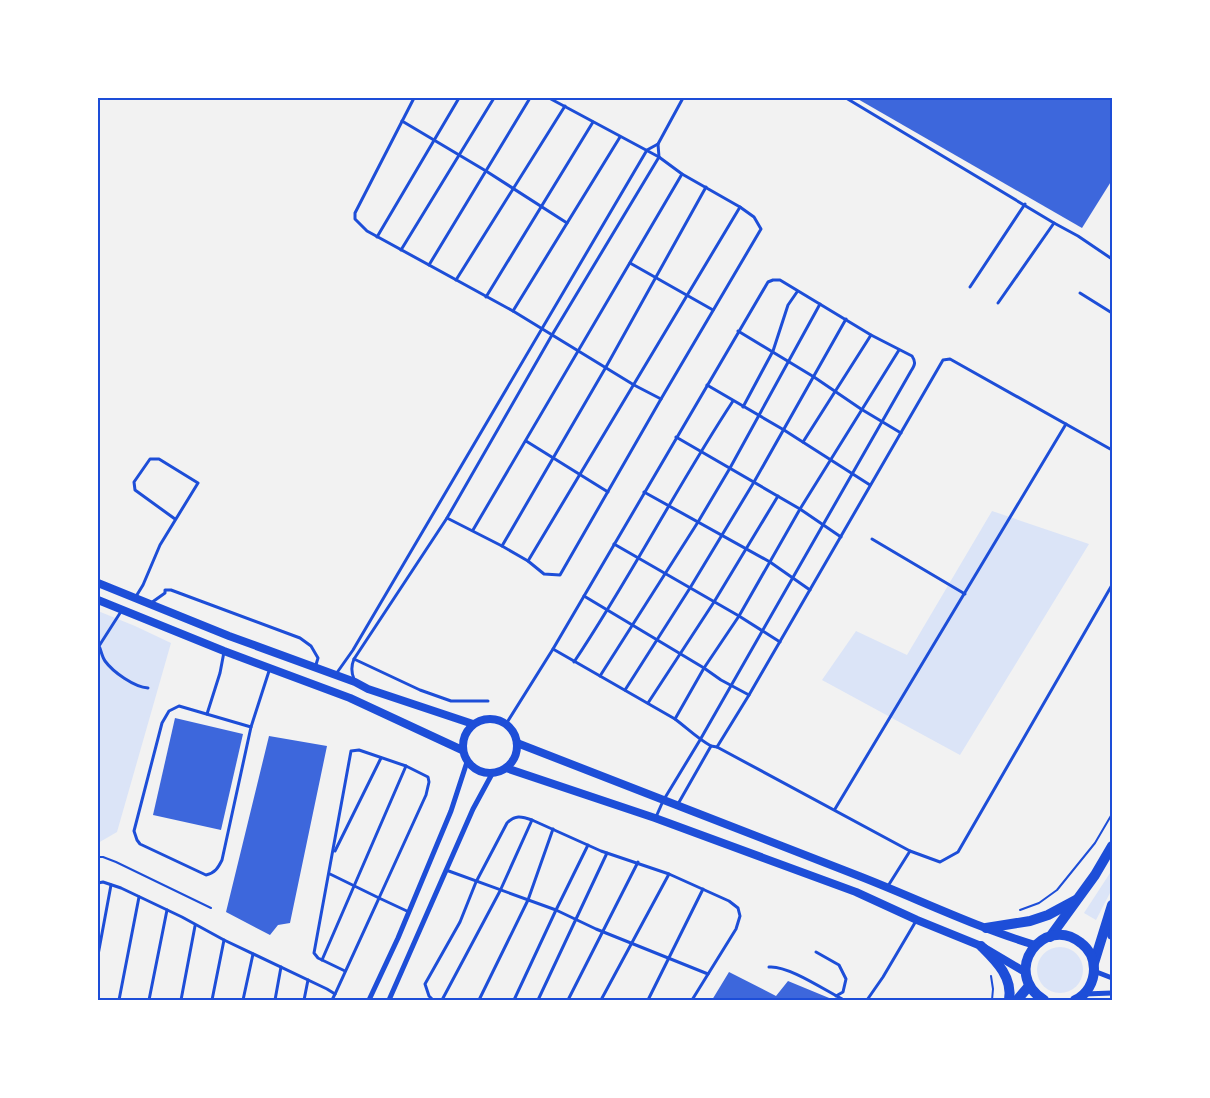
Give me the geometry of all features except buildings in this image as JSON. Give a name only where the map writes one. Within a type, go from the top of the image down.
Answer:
[{"type":"highway","points":[[1050,937],[1079,898],[1112,846]]},
{"type":"highway","points":[[986,928],[1030,921],[1048,915],[1079,898]]},
{"type":"highway","points":[[1075,1000],[1085,994],[1093,979],[1094,967],[1112,905]]},
{"type":"highway","points":[[1112,922],[1112,935]]},
{"type":"highway","points":[[1044,1000],[1035,994],[1029,986],[1025,972],[1027,958],[1035,945],[1050,937],[1068,936],[1077,940],[1090,954],[1094,967]]},
{"type":"highway","points":[[981,946],[1003,971],[1009,984],[1009,1000]]},
{"type":"highway","points":[[1018,1000],[1029,986]]},
{"type":"street","points":[[98,583],[229,636],[355,682],[368,690],[473,724]]},
{"type":"street","points":[[98,600],[224,651],[350,698],[462,750]]},
{"type":"street","points":[[224,651],[229,636]]},
{"type":"street","points":[[490,718],[506,724],[515,736],[517,743],[515,757],[506,768],[492,774],[479,772],[467,762],[462,750],[464,736],[473,724],[481,720],[490,718]]},
{"type":"street","points":[[517,743],[887,887],[1004,936],[1035,945]]},
{"type":"street","points":[[369,1000],[409,912],[451,811],[467,762]]},
{"type":"street","points":[[506,768],[656,818],[856,892],[917,920],[981,946],[1025,972]]},
{"type":"street","points":[[389,1000],[480,794],[492,774]]},
{"type":"street","points":[[1094,967],[1112,978]]},
{"type":"street","points":[[1085,994],[1112,993]]},
{"type":"lane","points":[[414,98],[354,213],[355,219],[367,231],[377,237],[513,311],[578,352],[660,399]]},
{"type":"lane","points":[[377,237],[459,98]]},
{"type":"lane","points":[[401,250],[494,98]]},
{"type":"lane","points":[[429,265],[530,98]]},
{"type":"lane","points":[[447,518],[474,530],[528,561],[544,574],[560,575],[660,399],[761,229],[754,217],[740,207],[682,174],[647,150],[549,98]]},
{"type":"lane","points":[[335,675],[353,650],[647,150],[658,144],[683,98]]},
{"type":"lane","points":[[846,98],[1112,258]]},
{"type":"lane","points":[[456,280],[565,106]]},
{"type":"lane","points":[[402,121],[486,171],[567,224]]},
{"type":"lane","points":[[486,297],[593,122]]},
{"type":"lane","points":[[513,311],[620,137]]},
{"type":"lane","points":[[355,682],[351,665],[354,659],[447,518],[552,334],[659,157],[658,144]]},
{"type":"lane","points":[[474,530],[682,174]]},
{"type":"lane","points":[[502,546],[606,368],[706,187]]},
{"type":"lane","points":[[970,287],[1025,204]]},
{"type":"lane","points":[[528,561],[740,207]]},
{"type":"lane","points":[[998,303],[1054,223]]},
{"type":"lane","points":[[630,263],[688,294],[713,310]]},
{"type":"lane","points":[[506,724],[553,649],[768,282],[780,280],[871,335],[912,356],[914,365],[794,578],[663,801],[656,818]]},
{"type":"lane","points":[[743,407],[773,352],[788,305],[797,292]]},
{"type":"lane","points":[[1080,293],[1112,313]]},
{"type":"lane","points":[[600,676],[730,468],[820,304]]},
{"type":"lane","points":[[625,690],[754,482],[846,319]]},
{"type":"lane","points":[[738,331],[901,433]]},
{"type":"lane","points":[[803,442],[871,335]]},
{"type":"lane","points":[[675,719],[704,668],[739,616],[800,509],[832,460],[898,350]]},
{"type":"lane","points":[[717,747],[943,360],[950,359],[1112,450]]},
{"type":"lane","points":[[707,385],[784,430],[870,485]]},
{"type":"lane","points":[[574,662],[732,401]]},
{"type":"lane","points":[[835,809],[1066,424]]},
{"type":"lane","points":[[676,437],[800,509],[841,537]]},
{"type":"lane","points":[[526,441],[608,492]]},
{"type":"lane","points":[[135,598],[143,585],[160,545],[198,483],[159,459],[150,459],[134,482],[135,490],[175,519]]},
{"type":"lane","points":[[644,492],[770,562],[783,573],[794,578],[810,590]]},
{"type":"lane","points":[[648,703],[682,654],[778,496]]},
{"type":"lane","points":[[872,539],[965,594]]},
{"type":"lane","points":[[614,544],[739,616],[780,642]]},
{"type":"lane","points":[[553,649],[675,719],[692,731],[700,740],[717,747],[835,809],[910,851],[940,862],[958,852],[1112,585]]},
{"type":"lane","points":[[150,604],[165,593],[165,590],[171,590],[300,638],[311,646],[318,658],[315,668]]},
{"type":"lane","points":[[584,596],[749,694]]},
{"type":"lane","points":[[122,609],[100,646],[104,660],[124,678],[142,688],[148,688]]},
{"type":"lane","points":[[371,618],[378,623]]},
{"type":"lane","points":[[207,714],[220,673],[224,651]]},
{"type":"lane","points":[[354,659],[420,690],[451,701],[488,701]]},
{"type":"lane","points":[[251,727],[179,706],[169,711],[165,716],[134,831],[140,844],[206,875],[218,868],[222,860],[251,727],[270,667]]},
{"type":"lane","points":[[676,806],[711,746]]},
{"type":"lane","points":[[332,1000],[428,790],[428,777],[406,766],[359,750],[351,751],[330,874],[314,953],[322,960],[345,971]]},
{"type":"lane","points":[[333,856],[381,758]]},
{"type":"lane","points":[[322,960],[406,766]]},
{"type":"lane","points":[[433,1000],[429,996],[425,984],[460,922],[476,882],[507,823],[512,818],[520,816],[607,853],[669,874],[729,901],[738,908],[740,916],[736,929],[692,1000]]},
{"type":"lane","points":[[442,1000],[500,891],[532,820]]},
{"type":"lane","points":[[479,1000],[528,900],[553,829]]},
{"type":"lane","points":[[514,1000],[588,845]]},
{"type":"lane","points":[[887,887],[910,851]]},
{"type":"lane","points":[[538,1000],[607,853]]},
{"type":"lane","points":[[568,1000],[638,862]]},
{"type":"lane","points":[[446,870],[556,910],[632,944],[708,974]]},
{"type":"lane","points":[[330,874],[409,912]]},
{"type":"lane","points":[[601,1000],[669,874]]},
{"type":"lane","points":[[98,883],[121,888],[335,994]]},
{"type":"lane","points":[[98,955],[111,885]]},
{"type":"lane","points":[[648,1000],[703,889]]},
{"type":"lane","points":[[119,1000],[139,897]]},
{"type":"lane","points":[[150,1000],[167,910]]},
{"type":"lane","points":[[866,1000],[883,977],[917,920]]},
{"type":"lane","points":[[180,1000],[195,926]]},
{"type":"lane","points":[[212,1000],[224,940]]},
{"type":"lane","points":[[816,952],[839,965],[846,979],[843,992],[836,996]]},
{"type":"lane","points":[[243,1000],[252,954]]},
{"type":"lane","points":[[769,967],[777,966],[793,973],[844,1000]]},
{"type":"lane","points":[[274,1000],[281,967]]},
{"type":"lane","points":[[304,1000],[308,980]]},
{"type":"path","points":[[1010,924],[1020,910],[1039,903],[1057,890],[1095,842],[1112,814]]},
{"type":"path","points":[[98,857],[116,862],[211,908]]},
{"type":"shaded area","points":[[992,511],[1089,544],[960,755],[822,680],[856,631],[907,655]]},
{"type":"shaded area","points":[[98,611],[171,643],[117,832],[98,843]]},
{"type":"shaded area","points":[[1112,870],[1112,889],[1096,920],[1084,913]]},
{"type":"shaded area","points":[[1065,947],[1069,948],[1079,957],[1082,961],[1082,979],[1073,989],[1065,993],[1055,993],[1047,989],[1038,979],[1037,965],[1041,957],[1051,948]]}]
